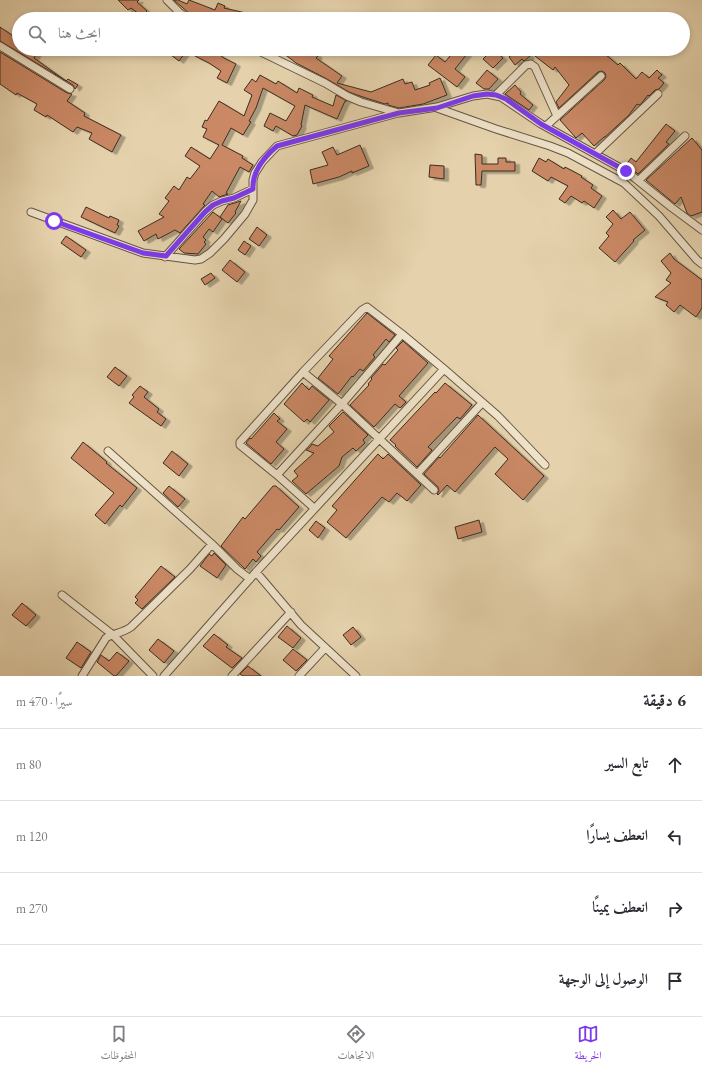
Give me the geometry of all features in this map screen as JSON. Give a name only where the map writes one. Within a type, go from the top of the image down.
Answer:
[{"type":"street","points":[[167,0],[179,12]]},
{"type":"street","points":[[0,46],[12,53]]},
{"type":"street","points":[[16,56],[70,89]]},
{"type":"street","points":[[269,56],[325,83],[347,96],[366,104],[399,113]]},
{"type":"street","points":[[496,95],[526,65],[531,64],[535,68],[557,116]]},
{"type":"street","points":[[546,126],[601,76]]},
{"type":"street","points":[[31,212],[143,253],[195,260],[204,258],[224,239],[245,214],[253,200],[253,180],[258,168],[277,146],[399,113],[437,108],[473,96],[487,94],[496,95],[506,99],[546,126],[626,171],[702,230]]},
{"type":"street","points":[[596,153],[658,94]]},
{"type":"street","points":[[437,108],[496,130],[562,151],[624,182],[659,216],[702,264]]},
{"type":"street","points":[[639,180],[685,136]]},
{"type":"street","points":[[166,256],[213,205],[234,198],[253,189]]},
{"type":"street","points":[[314,508],[277,475],[241,447],[240,442],[267,410],[366,307],[444,368],[498,416],[546,465]]},
{"type":"street","points":[[277,475],[342,404],[402,334]]},
{"type":"street","points":[[164,676],[314,508],[444,368]]},
{"type":"street","points":[[303,372],[342,404],[434,490]]},
{"type":"street","points":[[417,474],[482,403]]},
{"type":"street","points":[[108,451],[212,544],[237,569],[250,579]]},
{"type":"street","points":[[82,676],[106,638],[125,632],[131,627],[190,569],[212,544]]},
{"type":"street","points":[[256,572],[301,625],[356,676]]},
{"type":"street","points":[[62,595],[113,635],[153,676]]},
{"type":"street","points":[[232,676],[291,612]]},
{"type":"street","points":[[299,676],[325,648]]},
{"type":"building","points":[[118,0],[139,0],[137,2],[147,11],[136,12],[131,8],[128,10]]},
{"type":"building","points":[[174,0],[187,4],[189,0],[215,10],[218,3],[225,6],[224,8],[242,12],[188,12]]},
{"type":"building","points":[[0,27],[12,35],[12,48],[0,41]]},
{"type":"building","points":[[0,52],[67,93],[72,94],[67,101],[85,113],[84,116],[121,135],[112,152],[89,139],[92,133],[77,127],[73,132],[47,115],[46,117],[34,110],[37,104],[17,93],[16,95],[0,84]]},
{"type":"building","points":[[25,56],[35,56],[34,58],[64,80]]},
{"type":"building","points":[[172,56],[183,56],[179,61]]},
{"type":"building","points":[[195,56],[221,56],[236,64],[227,83],[217,78],[221,71]]},
{"type":"building","points":[[287,56],[318,56],[316,58],[342,76],[337,83],[371,92],[403,79],[405,84],[412,82],[415,90],[430,85],[429,83],[440,78],[447,95],[423,104],[399,108],[388,105],[388,103],[385,104],[349,92],[296,63]]},
{"type":"building","points":[[435,56],[445,62],[450,56],[465,56],[455,69],[465,77],[457,87],[428,65]]},
{"type":"building","points":[[486,56],[501,56],[503,58],[493,68],[483,59]]},
{"type":"building","points":[[530,56],[524,61],[522,59],[515,65],[509,57]]},
{"type":"building","points":[[535,56],[607,56],[618,65],[620,63],[636,79],[642,72],[649,78],[657,70],[662,75],[658,78],[664,83],[659,89],[655,90],[649,96],[648,95],[641,104],[637,104],[629,115],[594,146],[582,133],[576,138],[560,120],[604,80],[606,77],[605,73],[602,71],[598,72],[559,108],[556,102],[569,85],[555,67],[553,70]]},
{"type":"building","points":[[487,70],[498,79],[489,89],[484,89],[476,83]]},
{"type":"building","points":[[260,75],[276,84],[278,81],[297,93],[299,88],[313,95],[312,97],[333,106],[336,95],[347,101],[345,101],[337,119],[305,105],[302,126],[297,135],[293,136],[276,126],[273,131],[264,126],[270,113],[286,121],[295,106],[263,88],[256,108],[249,121],[251,122],[243,135],[231,128],[222,145],[243,156],[242,158],[253,165],[249,172],[240,167],[226,193],[228,194],[219,197],[212,191],[203,204],[205,205],[180,233],[175,230],[158,239],[156,234],[144,241],[138,231],[164,217],[159,214],[169,201],[165,198],[174,186],[179,190],[187,177],[190,179],[200,166],[185,156],[191,147],[210,159],[219,145],[203,137],[207,129],[202,127],[205,120],[207,121],[219,101],[244,116],[252,95],[244,90],[252,79],[256,82]]},
{"type":"building","points":[[68,79],[78,85],[75,89],[73,85],[66,81]]},
{"type":"building","points":[[515,85],[521,92],[520,94],[533,105],[529,110],[505,94]]},
{"type":"building","points":[[666,124],[675,131],[666,142],[669,144],[638,174],[626,165],[631,158],[636,162]]},
{"type":"building","points":[[692,138],[702,150],[702,212],[691,216],[687,213],[681,197],[675,204],[646,180]]},
{"type":"building","points":[[360,145],[369,166],[352,173],[352,171],[339,177],[313,184],[310,170],[328,165],[322,152],[333,147],[337,155]]},
{"type":"building","points":[[475,154],[482,155],[482,164],[498,164],[498,158],[506,158],[506,162],[515,162],[515,171],[482,171],[481,185],[476,185]]},
{"type":"building","points":[[539,158],[546,162],[548,159],[564,169],[565,167],[582,176],[581,177],[593,185],[591,188],[602,196],[594,208],[584,201],[582,203],[571,196],[565,203],[559,199],[568,186],[551,177],[548,181],[532,171]]},
{"type":"building","points":[[430,165],[444,166],[444,179],[429,177]]},
{"type":"building","points":[[241,201],[235,212],[236,213],[228,223],[220,217],[228,205]]},
{"type":"building","points":[[86,207],[109,218],[110,216],[119,220],[117,225],[119,226],[115,233],[81,217]]},
{"type":"building","points":[[613,210],[621,219],[630,212],[645,230],[633,240],[634,241],[615,262],[599,248],[609,236],[606,233],[613,224],[606,217]]},
{"type":"building","points":[[213,212],[222,219],[213,232],[209,229],[203,237],[206,240],[204,242],[206,244],[198,254],[184,253],[179,249]]},
{"type":"building","points":[[257,227],[267,235],[259,246],[249,239]]},
{"type":"building","points":[[66,236],[86,250],[81,257],[61,243]]},
{"type":"building","points":[[244,241],[251,246],[245,255],[238,250]]},
{"type":"building","points":[[670,253],[674,259],[702,280],[702,308],[696,317],[680,305],[674,312],[666,305],[668,302],[655,297],[671,283],[666,280],[671,273],[661,261]]},
{"type":"building","points":[[230,260],[245,272],[237,282],[222,270]]},
{"type":"building","points":[[211,273],[215,278],[205,285],[201,279]]},
{"type":"building","points":[[367,313],[395,335],[389,342],[386,339],[373,355],[375,357],[363,371],[360,369],[353,377],[352,376],[338,394],[318,378],[333,359],[329,356]]},
{"type":"building","points":[[403,341],[428,363],[399,396],[406,402],[400,408],[395,404],[374,427],[350,405],[369,385],[368,384],[372,379],[371,378],[383,364],[385,365],[398,350],[396,348]]},
{"type":"building","points":[[115,367],[127,376],[119,386],[107,377]]},
{"type":"building","points":[[302,383],[309,390],[312,386],[329,400],[310,422],[307,419],[304,422],[284,404]]},
{"type":"building","points":[[445,383],[472,405],[460,419],[457,417],[428,447],[432,450],[417,467],[390,440]]},
{"type":"building","points":[[140,386],[148,392],[144,397],[159,409],[157,412],[166,419],[161,426],[129,403],[134,397],[132,395]]},
{"type":"building","points":[[343,412],[368,435],[363,440],[365,443],[356,451],[353,448],[342,457],[339,466],[306,494],[292,481],[298,476],[294,471],[314,453],[306,450],[312,444],[318,446],[334,432],[329,426]]},
{"type":"building","points":[[274,413],[280,419],[277,421],[287,429],[276,442],[284,449],[271,464],[246,443]]},
{"type":"building","points":[[478,415],[544,476],[523,500],[495,474],[508,459],[495,447],[455,492],[447,485],[438,495],[438,487],[424,474]]},
{"type":"building","points":[[83,442],[137,488],[122,507],[120,505],[105,524],[95,515],[114,493],[71,458]]},
{"type":"building","points":[[172,451],[188,464],[179,476],[163,463]]},
{"type":"building","points":[[378,454],[383,459],[388,454],[421,485],[407,501],[397,493],[389,502],[382,497],[346,538],[327,522],[337,510],[332,506]]},
{"type":"building","points":[[169,486],[185,499],[178,507],[163,493]]},
{"type":"building","points":[[273,486],[276,486],[299,507],[257,552],[261,556],[256,562],[253,559],[245,569],[221,546],[243,517],[245,519]]},
{"type":"building","points":[[479,520],[482,532],[458,539],[455,527]]},
{"type":"building","points":[[316,521],[325,528],[318,538],[309,530]]},
{"type":"building","points":[[214,553],[226,565],[217,578],[200,566],[209,554],[212,556]]},
{"type":"building","points":[[161,566],[175,577],[142,609],[135,603],[138,600],[135,597]]},
{"type":"building","points":[[22,603],[36,615],[26,626],[12,615]]},
{"type":"building","points":[[287,626],[301,638],[293,648],[278,637]]},
{"type":"building","points":[[353,627],[361,637],[351,645],[343,635]]},
{"type":"building","points":[[214,634],[228,645],[226,647],[242,658],[232,668],[203,646]]},
{"type":"building","points":[[158,639],[174,651],[164,663],[149,650]]},
{"type":"building","points":[[77,642],[91,652],[81,668],[66,658]]},
{"type":"building","points":[[293,649],[307,660],[296,671],[283,660]]},
{"type":"building","points":[[117,652],[129,661],[116,676],[114,676],[97,662],[101,655],[109,661]]},
{"type":"building","points":[[248,666],[261,676],[243,676],[240,674]]},
{"type":"route","points":[[54,221],[143,253],[166,256],[213,205],[234,198],[253,189],[255,173],[262,162],[277,146],[399,113],[437,108],[473,96],[487,94],[501,96],[541,124],[596,153],[626,171]]}]
